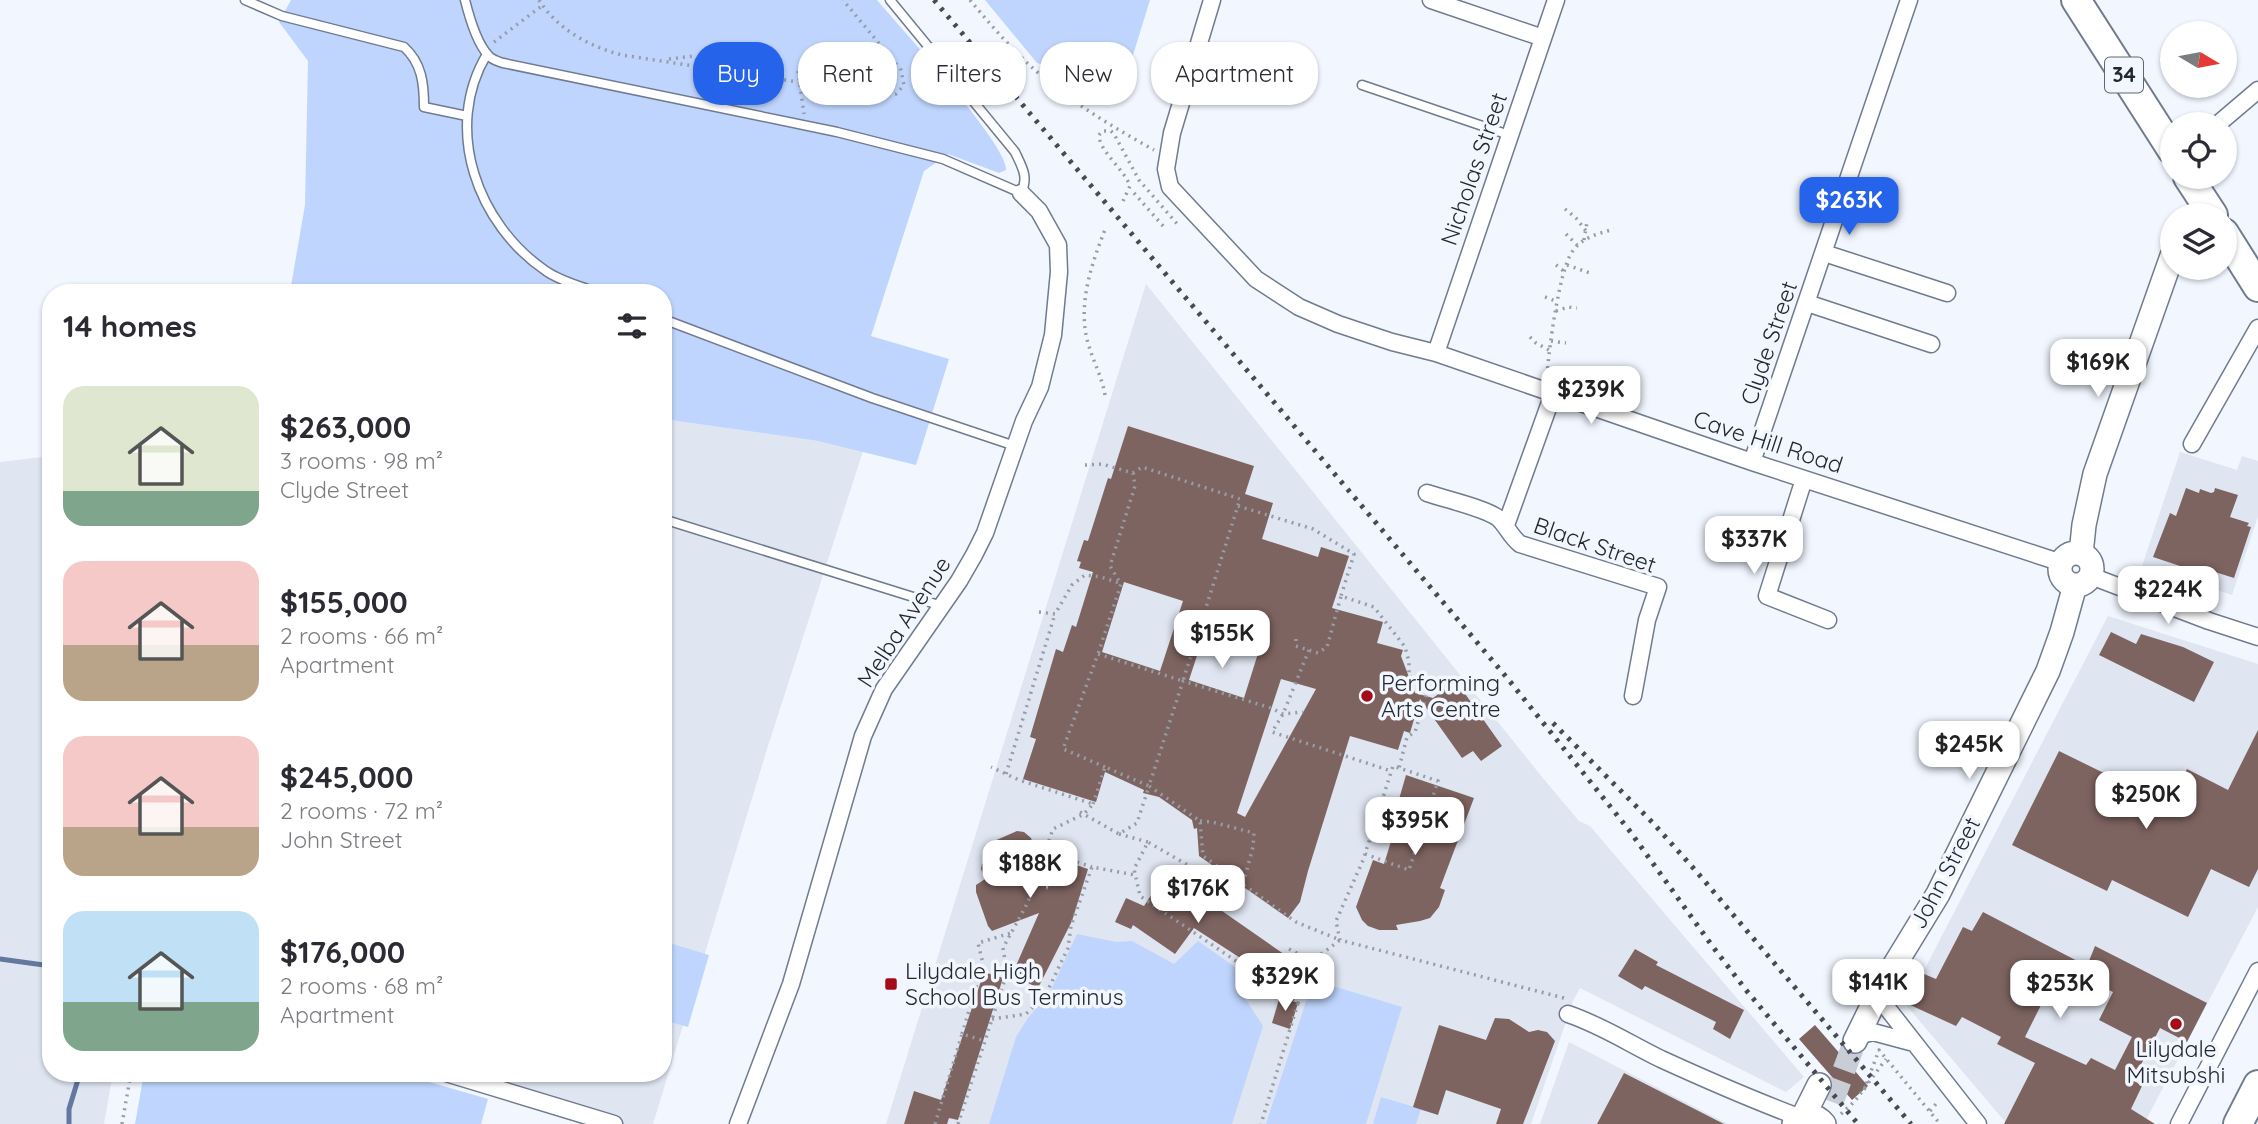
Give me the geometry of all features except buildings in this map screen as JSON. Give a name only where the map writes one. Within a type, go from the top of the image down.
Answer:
[{"type":"highway","name":"34","points":[[2076,0],[2160,131]]},
{"type":"highway","points":[[2237,254],[2258,287]]},
{"type":"highway","points":[[2238,1124],[2258,1085]]},
{"type":"main road","points":[[2083,581],[2092,564],[2089,559],[2071,558],[2084,525],[2095,474],[2164,280]]},
{"type":"main road","name":"John Street","points":[[1853,1036],[1938,894],[2048,671],[2083,581]]},
{"type":"street","points":[[1168,158],[1172,133],[1212,0]]},
{"type":"street","points":[[1431,0],[1543,38]]},
{"type":"street","name":"Nicholas Street","points":[[1436,354],[1556,0]]},
{"type":"street","name":"Clyde Street","points":[[1752,462],[1909,0]]},
{"type":"street","points":[[2232,112],[2258,90]]},
{"type":"street","name":"Cave Hill Road","points":[[1168,158],[1166,169],[1170,187],[1256,279],[1299,307],[1338,324],[1436,354],[1804,479],[2071,558]]},
{"type":"street","name":"Melba Avenue","points":[[738,1124],[791,984],[872,714],[884,689],[959,581],[979,544],[1040,387],[1053,335],[1059,272],[1058,245],[1039,211],[1021,193]]},
{"type":"street","points":[[1824,253],[1947,293]]},
{"type":"street","points":[[1807,303],[1931,344]]},
{"type":"street","points":[[2192,444],[2258,328]]},
{"type":"street","points":[[1506,525],[1549,392]]},
{"type":"street","points":[[1804,479],[1767,596],[1828,620]]},
{"type":"street","name":"Black Street","points":[[1427,494],[1494,515],[1506,525],[1511,536],[1520,544],[1658,587],[1647,620],[1633,696]]},
{"type":"street","points":[[2083,581],[2258,637]]},
{"type":"street","points":[[2179,1124],[2258,971]]},
{"type":"street","points":[[1883,984],[1884,1004],[1978,1124]]},
{"type":"street","points":[[1571,1007],[1585,1020],[1750,1099],[1813,1115]]},
{"type":"street","points":[[1853,1036],[1873,1032],[1914,1043]]},
{"type":"street","points":[[476,1082],[614,1124]]},
{"type":"street","points":[[1750,1099],[1813,1115]]},
{"type":"lane","points":[[245,0],[282,16],[404,47],[417,63],[424,83],[424,107],[467,116]]},
{"type":"lane","points":[[465,0],[485,52],[492,59],[520,68],[837,132],[943,159],[1021,193],[1025,175],[1014,152],[890,0]]},
{"type":"lane","points":[[485,52],[475,78],[467,116],[467,143],[472,170],[488,208],[515,244],[547,272],[576,284]]},
{"type":"lane","points":[[1362,85],[1509,135]]},
{"type":"lane","points":[[672,322],[872,398],[1015,446]]},
{"type":"lane","points":[[672,522],[942,606]]},
{"type":"path","points":[[540,0],[559,23],[581,39],[622,55],[798,83]]},
{"type":"path","points":[[843,0],[878,42]]},
{"type":"path","points":[[970,0],[1017,53],[1049,83],[1083,107],[1168,158]]},
{"type":"path","points":[[485,52],[543,5]]},
{"type":"path","points":[[660,60],[693,56]]},
{"type":"path","points":[[897,65],[905,80],[903,88],[897,93]]},
{"type":"path","points":[[802,125],[804,105]]},
{"type":"path","points":[[1123,201],[1130,186],[1117,164],[1100,144],[1099,135],[1102,131],[1111,131],[1114,134],[1139,180],[1179,226]]},
{"type":"path","points":[[1135,193],[1164,227]]},
{"type":"path","points":[[1565,209],[1586,231]]},
{"type":"path","points":[[1584,240],[1587,222]]},
{"type":"path","points":[[1105,395],[1103,381],[1084,329],[1088,279],[1106,226]]},
{"type":"path","points":[[1549,392],[1549,350],[1571,253],[1591,235],[1614,229]]},
{"type":"path","points":[[1566,234],[1578,246]]},
{"type":"path","points":[[1556,265],[1565,272]]},
{"type":"path","points":[[1567,265],[1590,273]]},
{"type":"path","points":[[1545,297],[1558,302]]},
{"type":"path","points":[[1556,311],[1568,307],[1577,308]]},
{"type":"path","points":[[1530,337],[1549,350]]},
{"type":"path","points":[[1551,341],[1566,343]]},
{"type":"path","points":[[1085,465],[1102,464],[1133,473],[1142,467],[1240,499],[1137,822],[1119,834]]},
{"type":"path","points":[[1133,473],[1135,486],[1110,566],[1121,584],[1063,749],[1149,786],[1200,821],[1254,833],[1243,884]]},
{"type":"path","points":[[1238,506],[1313,529],[1354,554],[1326,647],[1318,653],[1296,646],[1296,639]]},
{"type":"path","points":[[1006,774],[1055,614],[1072,585],[1085,575],[1121,584]]},
{"type":"path","points":[[1341,596],[1374,607],[1405,647],[1409,676],[1428,690],[1415,732],[1407,737],[1399,768]]},
{"type":"path","points":[[1039,612],[1055,614]]},
{"type":"path","points":[[1309,650],[1283,714],[1272,732],[1391,771]]},
{"type":"path","points":[[1098,654],[1283,714],[1303,712]]},
{"type":"path","points":[[991,766],[1006,774],[1093,804]]},
{"type":"path","points":[[1340,940],[1336,920],[1365,853],[1393,766],[1438,781],[1409,870],[1365,853]]},
{"type":"path","points":[[958,1124],[1007,973],[1003,947],[1028,902],[1053,829],[1093,804],[1105,767]]},
{"type":"path","points":[[1082,813],[1119,834],[1147,842],[1205,875]]},
{"type":"path","points":[[1200,821],[1203,856],[1296,922],[1340,940],[1571,1007]]},
{"type":"path","points":[[1147,842],[1134,869],[1140,896],[1298,1003]]},
{"type":"path","points":[[1044,851],[1074,863],[1135,875]]},
{"type":"path","points":[[992,1019],[1026,1014],[1046,994],[1068,948],[1071,926],[1092,867]]},
{"type":"path","points":[[935,1124],[983,964],[978,943],[1011,933]]},
{"type":"path","points":[[1261,1124],[1312,961],[1340,940]]},
{"type":"path","points":[[1289,949],[1312,961]]},
{"type":"path","points":[[962,1034],[985,1041]]},
{"type":"path","points":[[1864,1090],[1879,1050],[1940,1124]]},
{"type":"path","points":[[1813,1115],[1864,1090],[1886,1059]]},
{"type":"path","points":[[122,1124],[129,1082]]},
{"type":"path","points":[[1930,1111],[1936,1104]]},
{"type":"shaded area","points":[[291,0],[877,0],[914,42],[911,42],[911,105],[966,105],[990,137],[1006,170],[999,173],[948,154],[924,171],[871,336],[949,359],[916,465],[818,441],[672,420],[672,284],[291,284],[305,205],[308,61],[279,22]]},
{"type":"shaded area","points":[[985,0],[1150,0],[1137,42],[1040,42],[1040,64],[1026,50],[1026,42],[1020,42]]},
{"type":"shaded area","points":[[1146,284],[1542,777],[1579,821],[1590,826],[1804,1077],[1786,1092],[1580,988],[1573,1001],[1531,1124],[886,1124]]},
{"type":"shaded area","points":[[672,420],[818,441],[863,451],[767,749],[672,1062]]},
{"type":"shaded area","points":[[2180,452],[2237,470],[2242,456],[2258,461],[2258,516],[2232,595],[2142,566]]},
{"type":"shaded area","points":[[42,457],[42,1082],[111,1082],[104,1124],[0,1124],[0,462]]},
{"type":"shaded area","points":[[2108,616],[2258,664],[2258,907],[2144,1124],[2007,1124],[1906,1005]]},
{"type":"shaded area","points":[[1077,934],[1116,942],[1132,941],[1174,964],[1198,941],[1235,967],[1241,992],[1263,1026],[1232,1124],[989,1124],[1016,1037],[1050,992]]},
{"type":"shaded area","points":[[672,944],[709,955],[688,1027],[672,1023]]},
{"type":"shaded area","points":[[1313,980],[1402,1007],[1366,1124],[1266,1124]]},
{"type":"shaded area","points":[[1569,1042],[1728,1124],[1540,1124]]},
{"type":"shaded area","points":[[142,1082],[429,1082],[488,1099],[481,1124],[135,1124]]},
{"type":"shaded area","points":[[447,1082],[666,1082],[653,1124],[589,1124]]},
{"type":"shaded area","points":[[1381,1097],[1421,1109],[1416,1124],[1373,1124]]},
{"type":"waterway","points":[[0,959],[42,965]]},
{"type":"waterway","points":[[69,1124],[69,1109],[77,1082]]},
{"type":"tunnel","points":[[1832,1102],[1855,1041]]},
{"type":"railway","points":[[934,0],[1508,679],[1629,830],[1746,990],[1858,1124]]},
{"type":"railway","points":[[1553,723],[1653,823],[1696,871],[1911,1124]]},
{"type":"place","name":"Performing Arts Centre","points":[[1367,696]]},
{"type":"place","name":"Lilydale High School Bus Terminus","points":[[891,984]]},
{"type":"place","name":"Lilydale Mitsubshi","points":[[2176,1024]]}]
